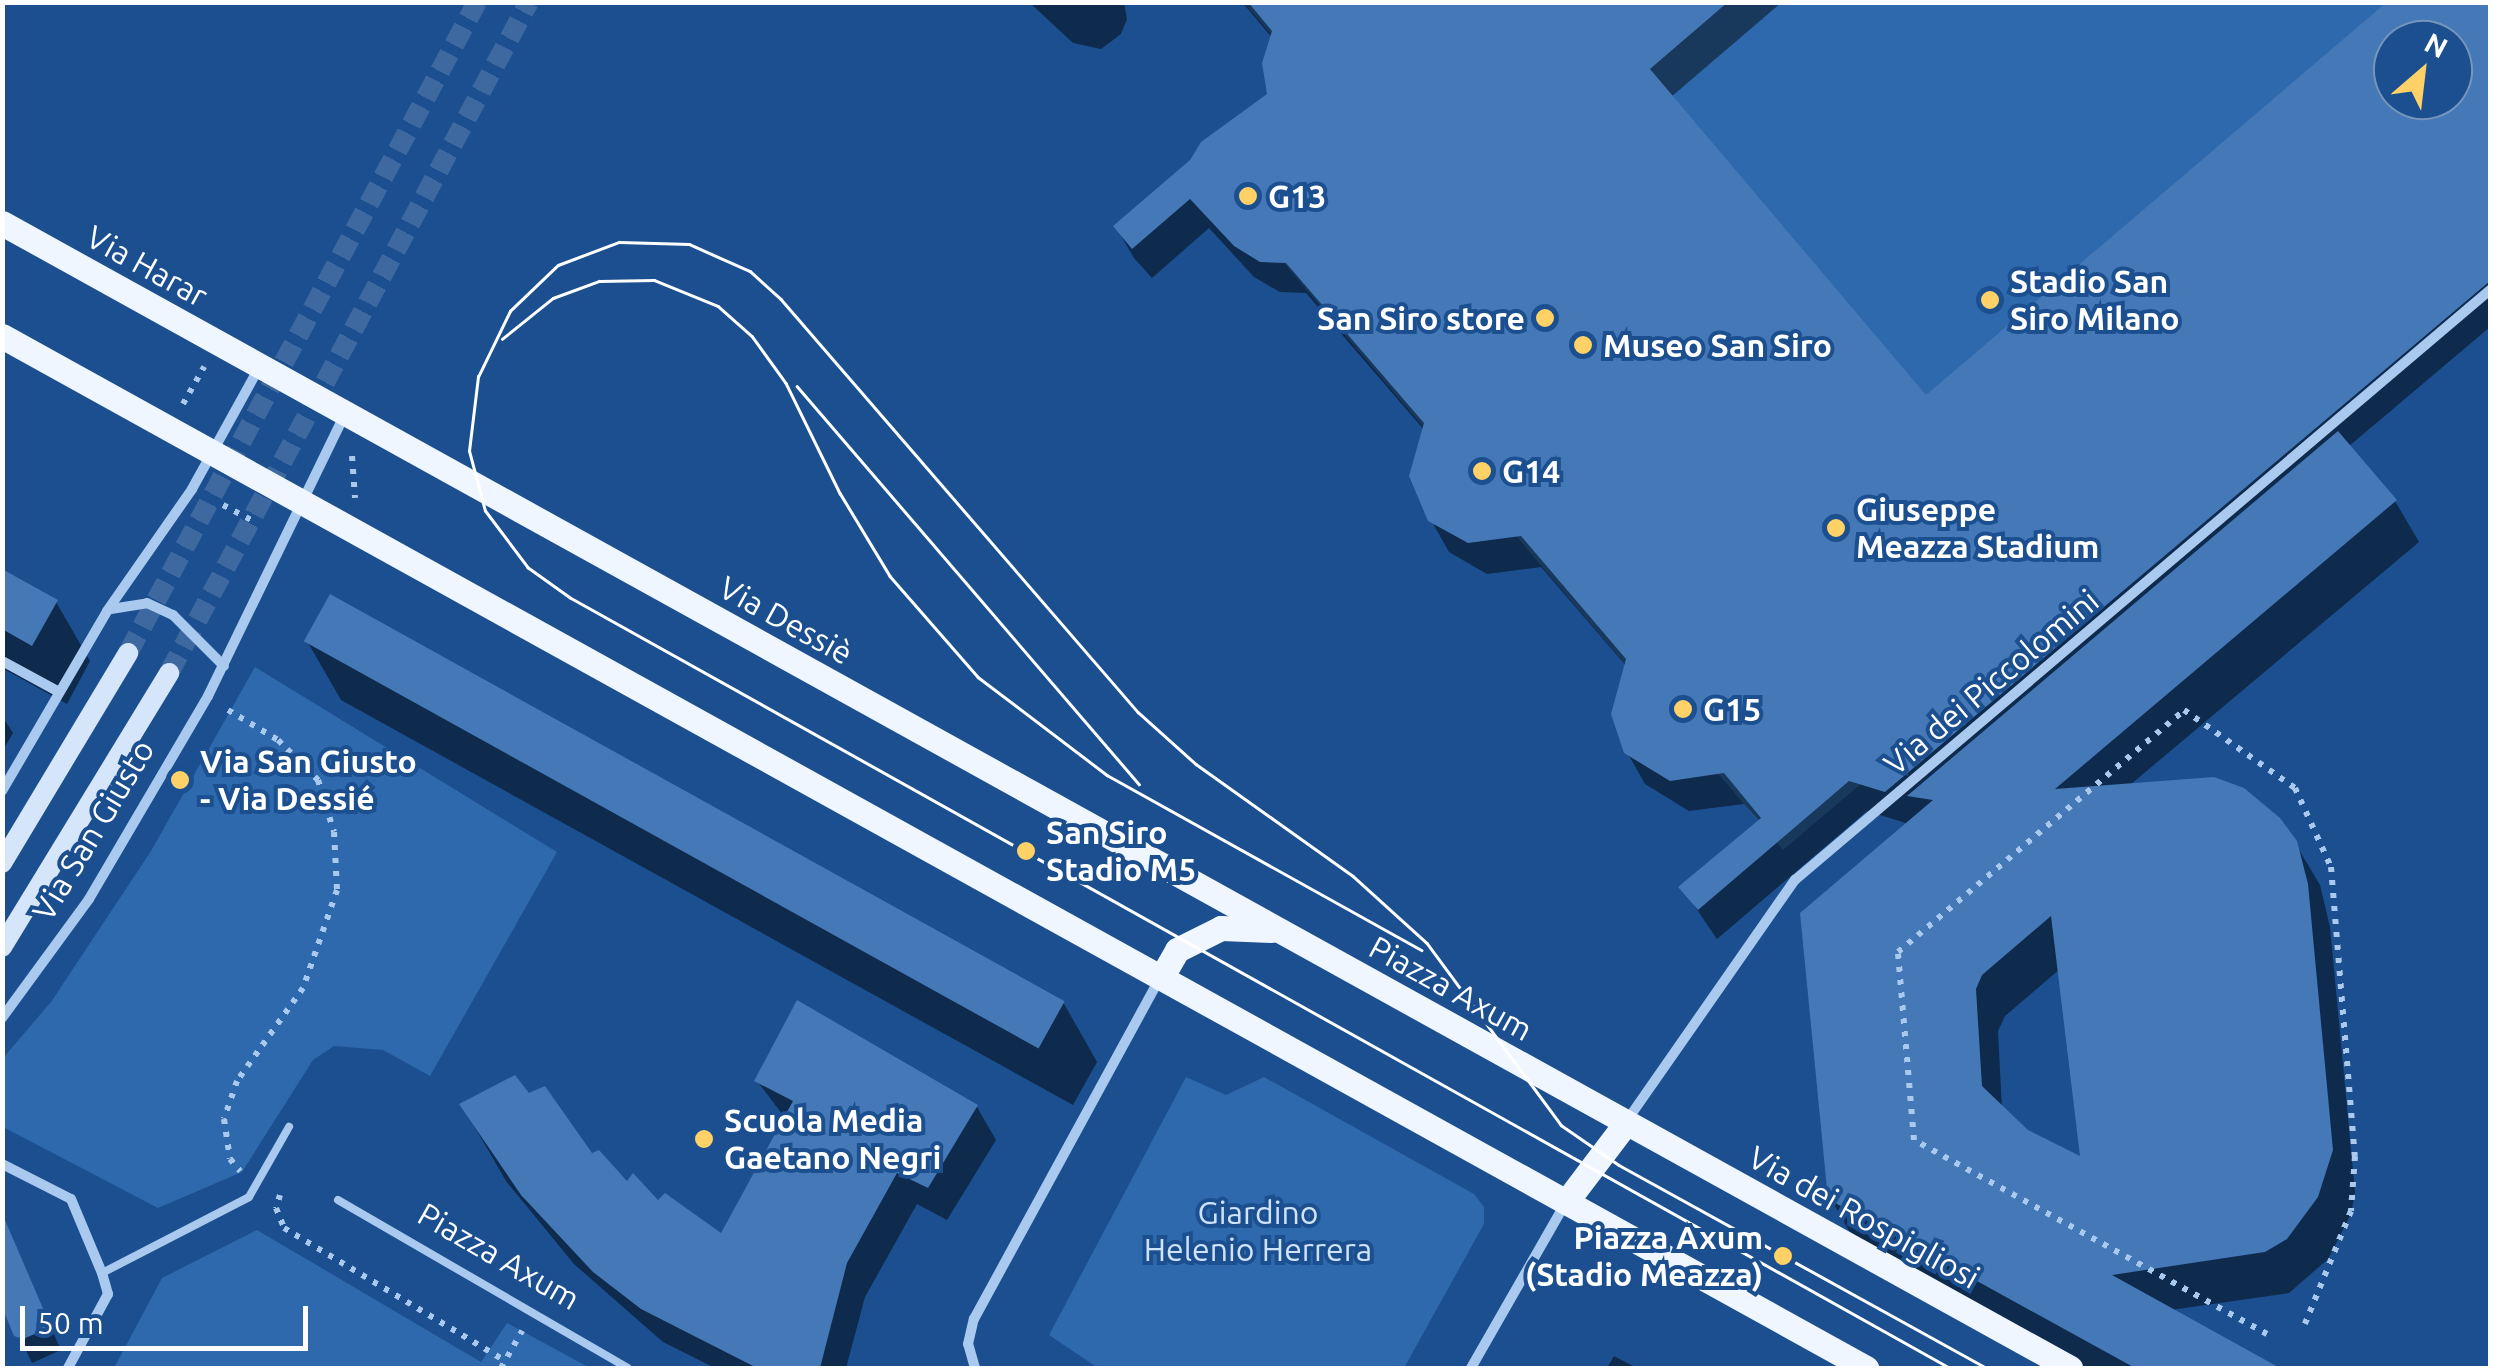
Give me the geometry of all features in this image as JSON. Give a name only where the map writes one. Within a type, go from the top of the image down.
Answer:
[{"type":"main road","name":"Via Harar","points":[[2,223],[260,366]]},
{"type":"main road","points":[[2,336],[1866,1368]]},
{"type":"main road","name":"Via Dessiè","points":[[260,366],[1280,931]]},
{"type":"main road","name":"Via San Giusto","points":[[2,863],[128,653]]},
{"type":"main road","name":"Via San Giusto","points":[[2,948],[169,673]]},
{"type":"main road","name":"Piazza Axum","points":[[1161,978],[1178,950],[1221,928],[1280,931],[1626,1122]]},
{"type":"main road","points":[[1566,1202],[1626,1122]]},
{"type":"main road","name":"Via dei Rospigliosi","points":[[1626,1122],[2070,1368]]},
{"type":"street","name":"Via dei Piccolomini","points":[[1626,1122],[1795,880],[2490,290]]},
{"type":"street","points":[[2,791],[107,611],[155,549],[260,366]]},
{"type":"street","name":"Via San Giusto","points":[[2,1018],[89,899],[208,696],[346,413]]},
{"type":"street","points":[[107,611],[127,602],[172,614],[224,666]]},
{"type":"street","points":[[2,661],[58,692]]},
{"type":"street","name":"Piazza Axum","points":[[974,1368],[968,1344],[974,1318],[1161,978]]},
{"type":"street","points":[[2,1164],[72,1199],[102,1273],[108,1294],[68,1368]]},
{"type":"street","points":[[1471,1368],[1566,1202]]},
{"type":"lane","points":[[102,1273],[249,1197],[289,1127]]},
{"type":"lane","name":"Piazza Axum","points":[[338,1200],[628,1368]]},
{"type":"path","points":[[180,410],[208,360]]},
{"type":"path","points":[[350,507],[356,494],[352,452],[358,441]]},
{"type":"path","points":[[224,504],[257,523]]},
{"type":"path","points":[[208,696],[278,740],[318,780],[334,832],[337,890],[324,940],[303,988],[237,1081],[224,1119],[230,1159],[244,1176]]},
{"type":"path","points":[[2267,1334],[1914,1140],[1898,952],[2184,710],[2295,788],[2331,868],[2355,1156],[2350,1211],[2305,1324]]},
{"type":"path","points":[[282,1188],[276,1208],[284,1228],[503,1365],[533,1313]]},
{"type":"green space","name":"Giuseppe Meazza Stadium","points":[[1244,3],[2490,3],[2490,250],[1783,850],[1237,208],[1343,118]]},
{"type":"green space","points":[[255,667],[557,852],[430,1076],[383,1050],[334,1046],[313,1060],[242,1172],[158,1208],[3,1127],[3,1058],[51,1002],[151,851]]},
{"type":"green space","name":"Giardino Helenio Herrera","points":[[1186,1077],[1226,1095],[1264,1077],[1474,1194],[1484,1207],[1484,1224],[1404,1368],[1098,1368],[1049,1335]]},
{"type":"green space","points":[[257,1230],[481,1362],[507,1323],[590,1368],[114,1368],[162,1278]]},
{"type":"building","name":"Giuseppe Meazza Stadium","points":[[1248,2],[1728,2],[1650,69],[1926,395],[2387,2],[2490,2],[2490,281],[1885,792],[1849,781],[1698,910],[1678,887],[1761,818],[1724,773],[1670,781],[1624,753],[1611,714],[1626,659],[1521,536],[1468,543],[1428,521],[1409,476],[1424,423],[1286,263],[1260,262],[1234,246],[1190,199],[1132,249],[1113,226],[1190,160],[1201,142],[1267,94],[1262,63],[1272,31]]},
{"type":"building","points":[[2338,431],[2397,500],[2055,789],[2214,777],[2244,788],[2280,818],[2297,841],[2308,884],[2333,1150],[2318,1197],[2287,1239],[2265,1252],[2112,1275],[2280,1368],[2135,1368],[1828,1199],[1800,913],[1933,800],[1907,796]],"holes":[[[2051,916],[2080,1156],[2028,1130],[1982,1086],[1976,989],[1982,975]]]},
{"type":"building","points":[[2,569],[58,600],[32,646],[2,629]]},
{"type":"building","points":[[330,594],[1065,1001],[1039,1048],[304,641]]},
{"type":"building","points":[[797,1000],[978,1105],[928,1188],[897,1173],[847,1263],[820,1368],[757,1368],[641,1309],[593,1272],[521,1195],[459,1104],[515,1075],[529,1093],[545,1086],[592,1153],[599,1150],[627,1181],[633,1173],[658,1200],[665,1193],[721,1233],[793,1101],[754,1081]]},
{"type":"building","points":[[2,1213],[51,1327],[23,1339],[14,1336],[2,1307]]},
{"type":"tunnel","points":[[128,653],[477,2]]},
{"type":"tunnel","points":[[169,673],[529,2]]},
{"type":"tram line","points":[[1949,1368],[570,598],[528,568],[485,511],[469,451],[478,377],[510,311],[558,265],[619,242],[689,244],[750,271],[781,299],[1138,712],[1196,764],[1353,876],[1427,943],[1561,1125],[1619,1165],[1986,1368]]},
{"type":"tram line","points":[[502,339],[553,298],[599,281],[654,280],[718,306],[752,336],[786,383],[840,493],[890,576],[978,677],[1107,775],[1422,950]]},
{"type":"tram line","points":[[797,386],[1139,784]]},
{"type":"place","name":"G13","points":[[1248,196]]},
{"type":"place","name":"Stadio San Siro Milano","points":[[1990,300]]},
{"type":"place","name":"San Siro store","points":[[1545,318]]},
{"type":"place","name":"Museo San Siro","points":[[1583,345]]},
{"type":"place","name":"G14","points":[[1482,471]]},
{"type":"place","name":"Giuseppe Meazza Stadium","points":[[1836,528]]},
{"type":"place","name":"G15","points":[[1683,709]]},
{"type":"place","name":"Via San Giusto - Via Dessié","points":[[180,780]]},
{"type":"place","name":"San Siro Stadio M5","points":[[1026,851]]},
{"type":"place","name":"Scuola Media Gaetano Negri","points":[[704,1139]]},
{"type":"place","name":"Piazza Axum (Stadio Meazza)","points":[[1783,1256]]}]
